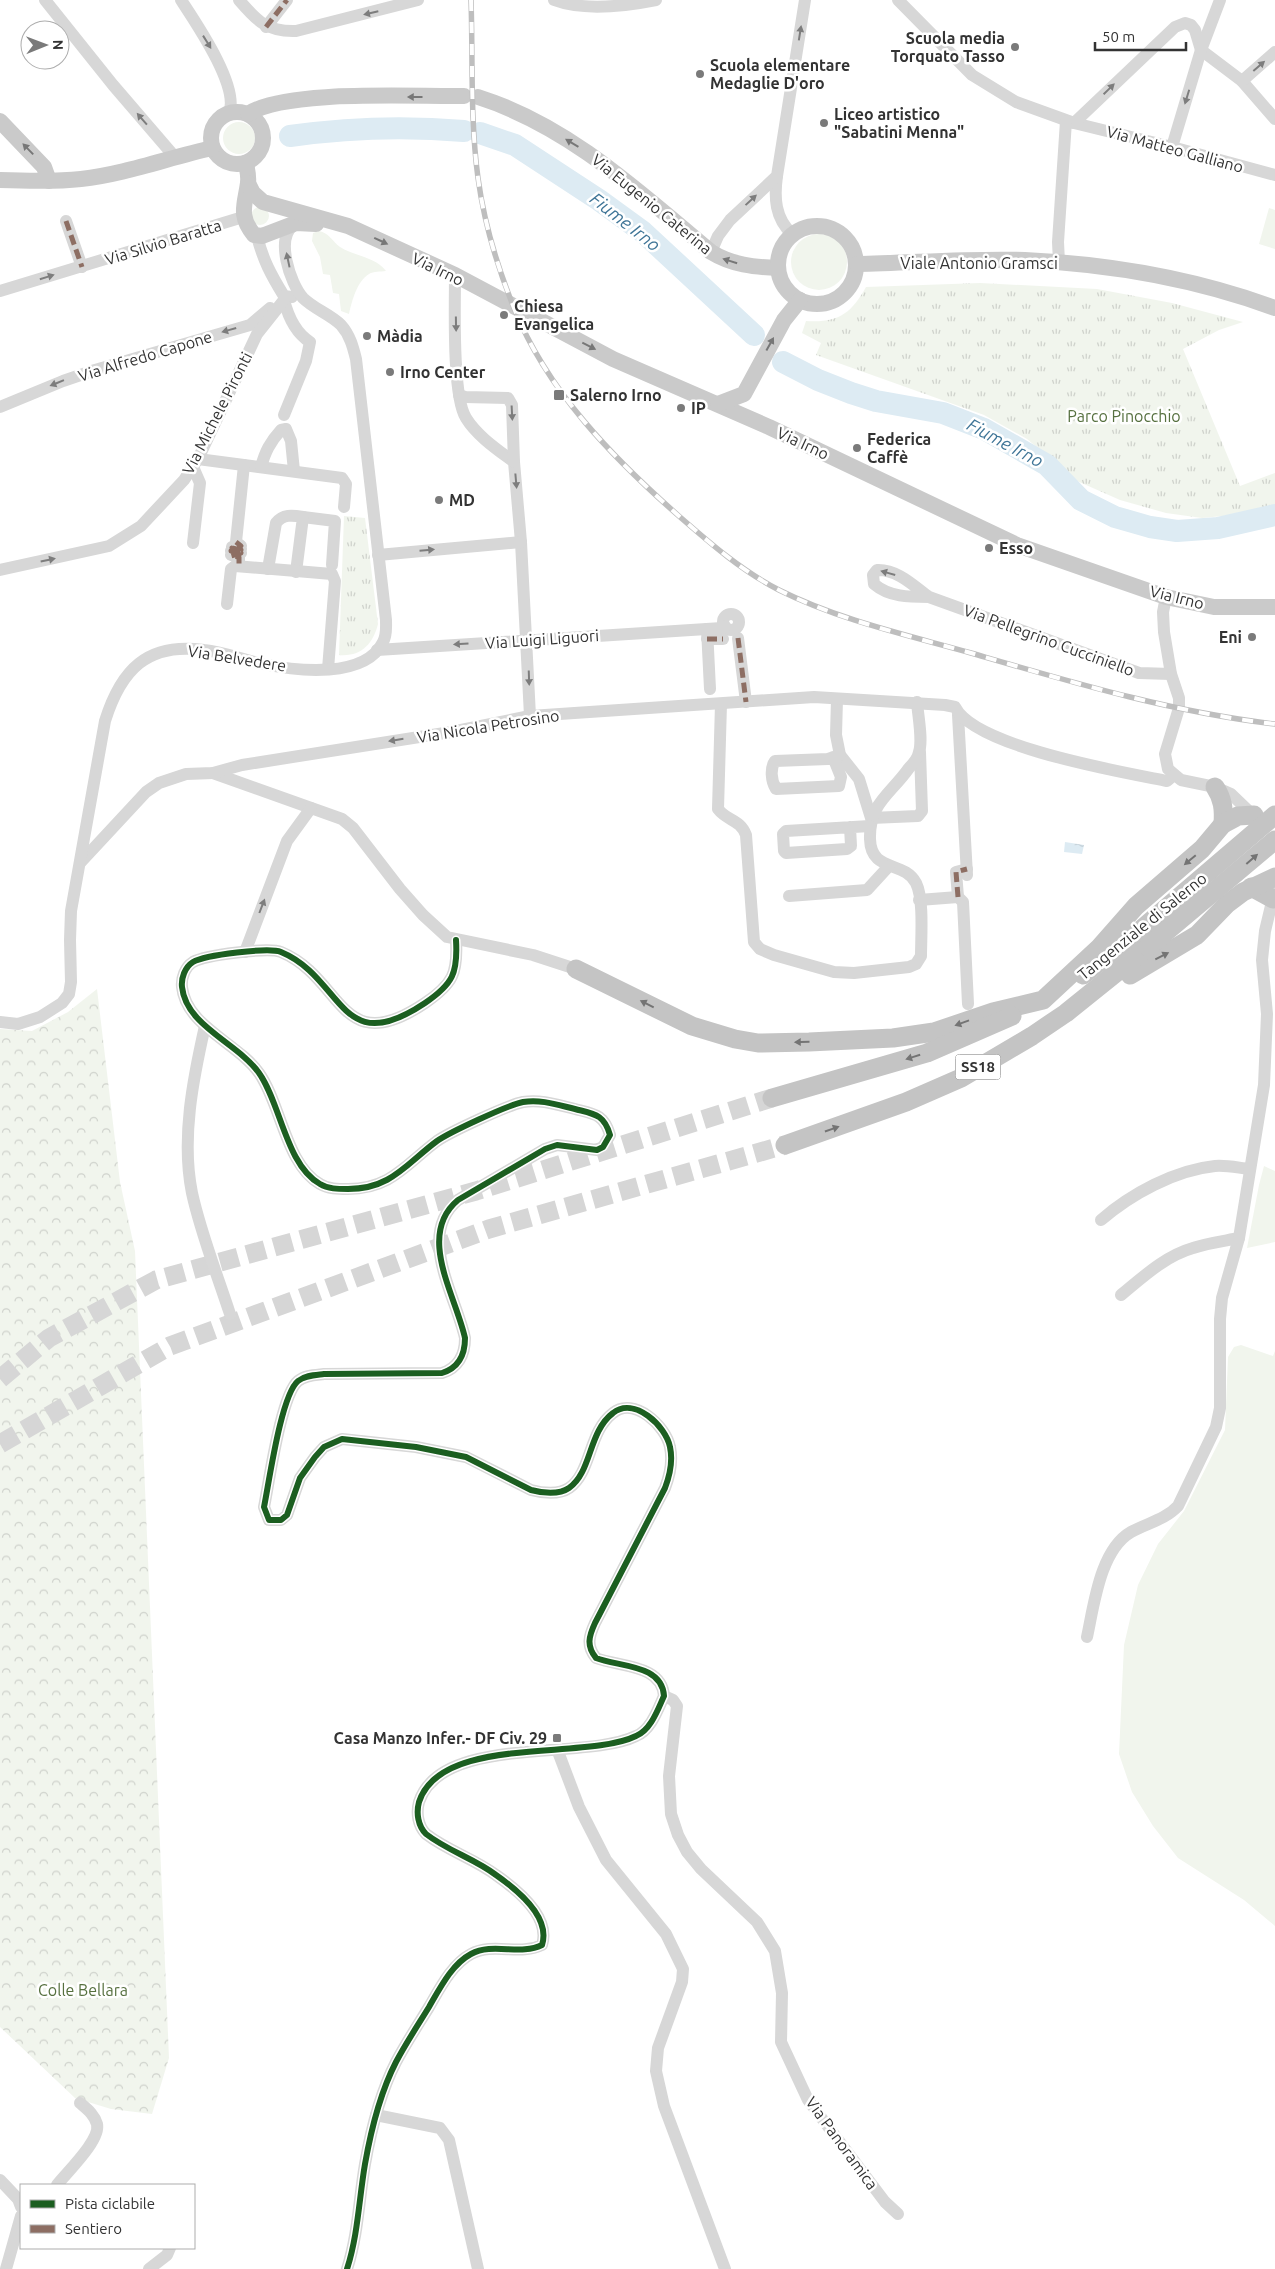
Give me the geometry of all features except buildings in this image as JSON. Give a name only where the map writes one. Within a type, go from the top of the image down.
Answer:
[{"type":"highway","points":[[1215,787],[1222,797],[1223,824]]},
{"type":"highway","points":[[576,969],[692,1026],[717,1035],[758,1043],[818,1042],[913,1036],[941,1030],[994,1012],[1043,1000],[1099,948],[1136,906],[1202,849],[1223,824],[1238,816],[1254,815]]},
{"type":"highway","name":"Tangenziale di Salerno","points":[[785,1145],[906,1102],[961,1078],[1032,1036],[1066,1013],[1275,815]]},
{"type":"highway","name":"Tangenziale di Salerno","points":[[772,1098],[927,1053],[977,1033],[1043,1000],[1143,940],[1275,840]]},
{"type":"highway","points":[[1032,1036],[1070,1019],[1140,968],[1197,935],[1227,904],[1251,887],[1275,876]]},
{"type":"highway","points":[[1251,887],[1274,894]]},
{"type":"main road","name":"Via Eugenio Caterina","points":[[248,114],[269,105],[319,98],[471,97],[512,110],[598,159],[632,184],[711,252],[723,259],[740,264],[778,268]]},
{"type":"main road","points":[[229,113],[248,114],[259,124],[263,139],[258,154],[246,163],[229,164],[222,160],[212,148],[211,130],[215,123],[229,113]]},
{"type":"main road","points":[[0,121],[44,167],[49,181]]},
{"type":"main road","points":[[0,180],[49,181],[108,174],[212,148]]},
{"type":"main road","points":[[246,163],[248,183],[244,210],[247,227],[257,236]]},
{"type":"main road","name":"Via Irno","points":[[248,183],[256,196],[269,204],[348,226],[454,276],[613,359],[760,422],[1017,545],[1166,597],[1214,607],[1275,607]]},
{"type":"main road","name":"Via Irno","points":[[257,236],[262,236],[296,223],[348,226]]},
{"type":"main road","points":[[814,225],[826,226],[837,230],[851,244],[857,264],[855,276],[843,295],[822,304],[811,304],[800,300],[787,290],[782,283],[778,268],[781,249],[792,234],[802,228],[814,225]]},
{"type":"main road","name":"Viale Antonio Gramsci","points":[[857,264],[1023,260],[1059,262],[1124,270],[1199,285],[1275,308]]},
{"type":"main road","points":[[718,404],[744,394],[784,320],[800,300]]},
{"type":"main road","points":[[744,394],[749,411],[760,422]]},
{"type":"street","points":[[45,0],[113,85],[174,156]]},
{"type":"street","points":[[182,0],[215,54],[232,98],[232,106],[229,113]]},
{"type":"street","points":[[239,0],[266,27],[277,30],[296,30],[418,0]]},
{"type":"street","points":[[266,27],[287,0]]},
{"type":"street","points":[[554,0],[562,3],[597,7],[639,4],[656,0]]},
{"type":"street","points":[[792,234],[781,221],[774,195],[805,0]]},
{"type":"street","name":"Via Matteo Galliano","points":[[898,0],[972,75],[1016,102],[1070,122],[1275,175]]},
{"type":"street","points":[[1172,147],[1201,50],[1220,0]]},
{"type":"street","points":[[1059,262],[1058,242],[1070,122],[1174,27],[1185,23],[1191,25],[1195,30],[1201,50],[1242,81],[1275,119]]},
{"type":"street","points":[[1242,81],[1275,52]]},
{"type":"street","points":[[711,252],[718,236],[730,220],[777,176]]},
{"type":"street","name":"Via Silvio Baratta","points":[[0,291],[82,266],[244,210]]},
{"type":"street","name":"Via Silvio Baratta","points":[[66,221],[82,266]]},
{"type":"street","points":[[296,223],[288,229],[285,237],[287,261],[296,288],[304,299],[340,325],[353,344],[360,380],[386,634],[377,650]]},
{"type":"street","points":[[257,236],[263,259],[284,298],[287,312],[301,336],[310,342],[306,360],[284,415]]},
{"type":"street","points":[[454,276],[461,408],[469,422],[514,462]]},
{"type":"street","points":[[284,298],[296,288]]},
{"type":"street","points":[[284,298],[304,299]]},
{"type":"street","name":"Via Alfredo Capone","points":[[0,407],[63,380],[250,325],[284,298]]},
{"type":"street","name":"Via Michele Pironti","points":[[0,570],[109,546],[141,526],[170,496],[195,463],[256,334],[284,298]]},
{"type":"street","points":[[459,395],[465,397],[508,398],[512,405],[530,716]]},
{"type":"street","points":[[261,467],[270,442],[281,430],[286,429],[291,442],[294,471]]},
{"type":"street","points":[[193,543],[200,483],[195,463],[244,465],[342,478],[346,484],[344,507]]},
{"type":"street","points":[[239,566],[240,557],[231,556],[241,553],[232,551],[241,550],[232,548],[241,546],[236,542],[244,465]]},
{"type":"street","points":[[268,570],[276,523],[285,516],[335,522],[332,565]]},
{"type":"street","points":[[296,572],[300,517]]},
{"type":"street","points":[[378,554],[521,542]]},
{"type":"street","points":[[227,604],[231,570],[235,566],[330,574],[334,578],[328,669]]},
{"type":"street","name":"Via Pellegrino Cucciniello","points":[[929,597],[1139,674],[1171,674]]},
{"type":"street","points":[[1166,597],[1163,612],[1164,632],[1171,674],[1179,696],[1179,708],[1165,754],[1168,769],[1181,780],[1215,787],[1231,794],[1254,815],[1275,846]]},
{"type":"street","name":"Via Luigi Liguori","points":[[377,650],[527,639],[707,634],[723,631]]},
{"type":"street","points":[[707,634],[710,688]]},
{"type":"street","points":[[738,638],[746,702]]},
{"type":"street","name":"Via Belvedere","points":[[0,1022],[18,1024],[40,1017],[62,1003],[69,994],[71,982],[71,911],[105,721],[118,686],[127,674],[139,663],[154,655],[186,648],[220,652],[264,664],[304,669],[328,669],[356,665],[377,650]]},
{"type":"street","name":"Via Nicola Petrosino","points":[[80,863],[146,792],[171,778],[200,772],[213,773],[242,765],[451,732],[530,716],[787,698],[917,702],[946,705],[955,708],[958,715],[974,727],[1058,758],[1167,781],[1174,775]]},
{"type":"street","points":[[836,699],[839,786],[776,789],[772,783],[772,765],[775,761],[837,756]]},
{"type":"street","points":[[850,827],[851,846],[847,849],[786,853],[784,851],[783,834],[786,831],[850,827],[871,822],[918,816],[922,812],[917,702]]},
{"type":"street","points":[[721,704],[718,809],[722,814],[742,825],[746,834],[754,942],[760,949],[834,972],[854,973],[909,967],[916,964],[921,956],[917,885],[906,871],[889,866],[876,859],[872,851],[871,822],[859,779],[837,756]]},
{"type":"street","points":[[958,715],[967,872],[956,872],[958,896],[963,902],[964,908],[968,1004]]},
{"type":"street","points":[[871,822],[878,804],[907,772],[920,752]]},
{"type":"street","points":[[213,773],[342,819],[353,828],[423,916],[438,930],[456,940],[533,955],[576,969]]},
{"type":"street","points":[[244,952],[287,841],[311,808]]},
{"type":"street","points":[[789,896],[867,890],[889,866]]},
{"type":"street","points":[[1087,1637],[1100,1578],[1114,1550],[1130,1533],[1168,1515],[1178,1506],[1216,1427],[1222,1386],[1220,1319],[1222,1298],[1239,1238],[1265,1067],[1267,1014],[1262,960],[1265,931],[1274,894]]},
{"type":"street","points":[[919,900],[958,896]]},
{"type":"street","points":[[353,2269],[353,2253],[365,2163],[376,2115],[395,2063],[435,1996],[460,1961],[478,1950],[534,1949],[542,1945],[544,1939],[540,1920],[532,1908],[514,1890],[495,1874],[432,1838],[421,1829],[418,1809],[423,1793],[437,1777],[471,1761],[612,1744],[639,1735],[648,1726],[664,1696],[658,1679],[651,1673],[596,1658],[592,1653],[588,1639],[657,1506],[669,1478],[671,1457],[668,1441],[658,1426],[639,1410],[632,1407],[616,1410],[605,1420],[596,1434],[580,1475],[565,1490],[542,1492],[531,1490],[466,1458],[416,1447],[342,1439],[324,1447],[315,1457],[300,1478],[287,1515],[281,1520],[269,1520],[264,1507],[287,1397],[298,1381],[307,1376],[324,1374],[429,1375],[450,1370],[458,1363],[463,1353],[465,1338],[438,1245],[443,1216],[448,1208],[458,1200],[545,1149],[558,1145],[597,1150],[603,1147],[610,1135],[602,1118],[594,1114],[546,1102],[523,1102],[438,1140],[411,1165],[385,1182],[368,1187],[337,1189],[322,1185],[303,1169],[295,1155],[270,1092],[255,1067],[242,1053],[205,1026],[190,1009],[182,989],[182,980],[186,968],[194,962],[203,959],[244,952],[279,950],[295,958],[306,968],[348,1013],[359,1020],[372,1023],[385,1022],[405,1016],[439,993],[450,982],[457,958],[456,940]]},
{"type":"street","points":[[205,1026],[193,1080],[188,1148],[192,1192],[203,1233],[230,1314]]},
{"type":"street","points":[[1101,1220],[1120,1204],[1170,1178],[1214,1166],[1250,1169]]},
{"type":"street","points":[[1121,1295],[1159,1265],[1191,1248],[1239,1238]]},
{"type":"street","name":"Via Panoramica","points":[[664,1696],[673,1700],[677,1706],[669,1776],[671,1814],[678,1835],[687,1852],[701,1869],[757,1922],[776,1951],[782,1993],[781,2042],[808,2100],[885,2202],[898,2214]]},
{"type":"street","points":[[558,1749],[579,1807],[606,1860],[666,1934],[683,1969],[682,1982],[658,2048],[656,2070],[662,2100],[724,2269]]},
{"type":"street","points":[[58,2184],[99,2140],[97,2125],[91,2112],[80,2102]]},
{"type":"street","points":[[376,2115],[440,2128],[449,2140],[478,2269]]},
{"type":"street","points":[[0,2180],[2,2185],[18,2199],[20,2204]]},
{"type":"street","points":[[6,2269],[20,2220]]},
{"type":"street","points":[[149,2269],[166,2255],[169,2249]]},
{"type":"street","points":[[348,2269],[353,2253]]},
{"type":"green space","points":[[239,122],[245,123],[250,127],[254,132],[254,144],[250,149],[245,153],[239,154],[233,153],[228,149],[224,144],[223,138],[224,132],[228,127],[233,123]]},
{"type":"green space","points":[[260,207],[266,210],[269,216],[266,222],[260,225],[254,222],[251,216],[254,210]]},
{"type":"green space","points":[[1269,208],[1275,210],[1275,249],[1259,244]]},
{"type":"green space","points":[[319,231],[328,235],[340,247],[377,263],[386,271],[373,272],[361,281],[349,314],[341,311],[339,294],[333,293],[330,275],[323,274],[320,257],[312,241],[313,233]]},
{"type":"green space","points":[[813,234],[825,234],[839,242],[847,256],[845,273],[839,282],[825,290],[813,290],[803,285],[796,278],[791,268],[791,256],[796,246],[803,239]]},
{"type":"green space","name":"Parco Pinocchio","points":[[980,283],[1097,289],[1172,303],[1243,322],[1219,330],[1183,349],[1240,486],[1275,473],[1275,511],[1202,518],[1166,513],[1120,500],[1077,481],[1027,439],[984,415],[816,355],[821,343],[802,333],[806,321],[835,318],[849,310],[866,287]]},
{"type":"green space","points":[[344,516],[365,518],[378,624],[373,638],[365,648],[354,654],[339,655]]},
{"type":"green space","name":"Colle Bellara","points":[[97,989],[120,1182],[135,1251],[169,2058],[152,2114],[111,2109],[75,2098],[0,2027],[0,1029],[32,1031],[68,1012]]},
{"type":"green space","points":[[1264,1166],[1275,1171],[1275,1242],[1247,1248],[1259,1185]]},
{"type":"green space","points":[[1241,1345],[1273,1356],[1275,1351],[1275,1926],[1244,1900],[1178,1858],[1153,1826],[1132,1792],[1119,1754],[1124,1645],[1138,1585],[1158,1544],[1184,1511],[1225,1430],[1228,1357],[1234,1347]]},
{"type":"water","points":[[1065,842],[1084,845],[1082,854],[1064,852]]},
{"type":"waterway","name":"Fiume Irno","points":[[290,136],[333,131],[377,129],[464,131]]},
{"type":"waterway","name":"Fiume Irno","points":[[480,133],[515,145],[599,200],[643,232],[754,335]]},
{"type":"waterway","name":"Fiume Irno","points":[[783,362],[818,380],[851,393],[876,401],[943,413],[984,429],[1047,465],[1081,500],[1115,517],[1150,527],[1177,531],[1218,528],[1275,515]]},
{"type":"tunnel","points":[[0,1379],[49,1338],[156,1280],[476,1191],[772,1098]]},
{"type":"tunnel","points":[[0,1444],[170,1346],[489,1229],[785,1145]]},
{"type":"railway","points":[[471,0],[475,156],[488,227],[508,292],[528,338],[545,368],[564,395],[607,447],[655,495],[715,547],[765,583],[825,610],[898,633],[1122,695],[1198,712],[1275,724]]},
{"type":"marked path","points":[[266,27],[287,0]]},
{"type":"marked path","points":[[66,221],[82,267]]},
{"type":"marked path","points":[[236,542],[241,546],[232,548],[241,550],[231,551],[241,553],[231,556],[239,557],[239,566]]},
{"type":"marked path","points":[[738,638],[746,702]]},
{"type":"marked path","points":[[707,639],[723,639]]},
{"type":"marked path","points":[[958,897],[956,872],[967,869]]},
{"type":"cycle path","points":[[347,2269],[354,2243],[365,2164],[373,2125],[390,2074],[408,2041],[447,1977],[464,1958],[488,1949],[525,1949],[542,1945],[541,1924],[537,1914],[530,1905],[513,1888],[488,1869],[426,1834],[418,1819],[419,1802],[433,1781],[455,1767],[484,1758],[613,1743],[636,1736],[650,1724],[664,1696],[656,1678],[638,1668],[596,1658],[591,1649],[590,1641],[595,1623],[665,1488],[670,1468],[671,1452],[662,1430],[648,1416],[630,1408],[621,1409],[613,1413],[599,1430],[582,1472],[576,1481],[565,1490],[550,1493],[531,1490],[466,1457],[416,1447],[342,1439],[324,1447],[315,1457],[300,1478],[287,1515],[281,1520],[269,1520],[264,1507],[276,1440],[286,1403],[298,1381],[307,1376],[324,1374],[442,1373],[452,1368],[462,1355],[465,1338],[442,1266],[439,1248],[440,1230],[446,1214],[458,1200],[545,1149],[557,1145],[597,1150],[603,1147],[610,1135],[605,1123],[593,1114],[549,1103],[523,1102],[493,1113],[444,1137],[397,1174],[376,1185],[348,1189],[326,1187],[309,1175],[299,1163],[267,1086],[259,1073],[250,1062],[193,1013],[186,1001],[182,984],[184,973],[188,967],[200,959],[251,951],[281,952],[302,964],[344,1009],[358,1019],[375,1023],[397,1019],[425,1003],[442,990],[452,977],[456,961],[456,940]]},
{"type":"place","name":"Scuola media Torquato Tasso","points":[[1015,47]]},
{"type":"place","name":"Scuola elementare Medaglie D'oro","points":[[700,74]]},
{"type":"place","name":"Liceo artistico \"Sabatini Menna\"","points":[[824,123]]},
{"type":"place","name":"Chiesa Evangelica","points":[[504,315]]},
{"type":"place","name":"Màdia","points":[[367,336]]},
{"type":"place","name":"Irno Center","points":[[390,372]]},
{"type":"place","name":"Salerno Irno","points":[[559,395]]},
{"type":"place","name":"IP","points":[[681,408]]},
{"type":"place","name":"Federica Caffè","points":[[857,448]]},
{"type":"place","name":"MD","points":[[439,500]]},
{"type":"place","name":"Esso","points":[[989,548]]},
{"type":"place","name":"Eni","points":[[1252,637]]},
{"type":"place","name":"Casa Manzo Infer.- DF Civ. 29","points":[[557,1738]]}]
